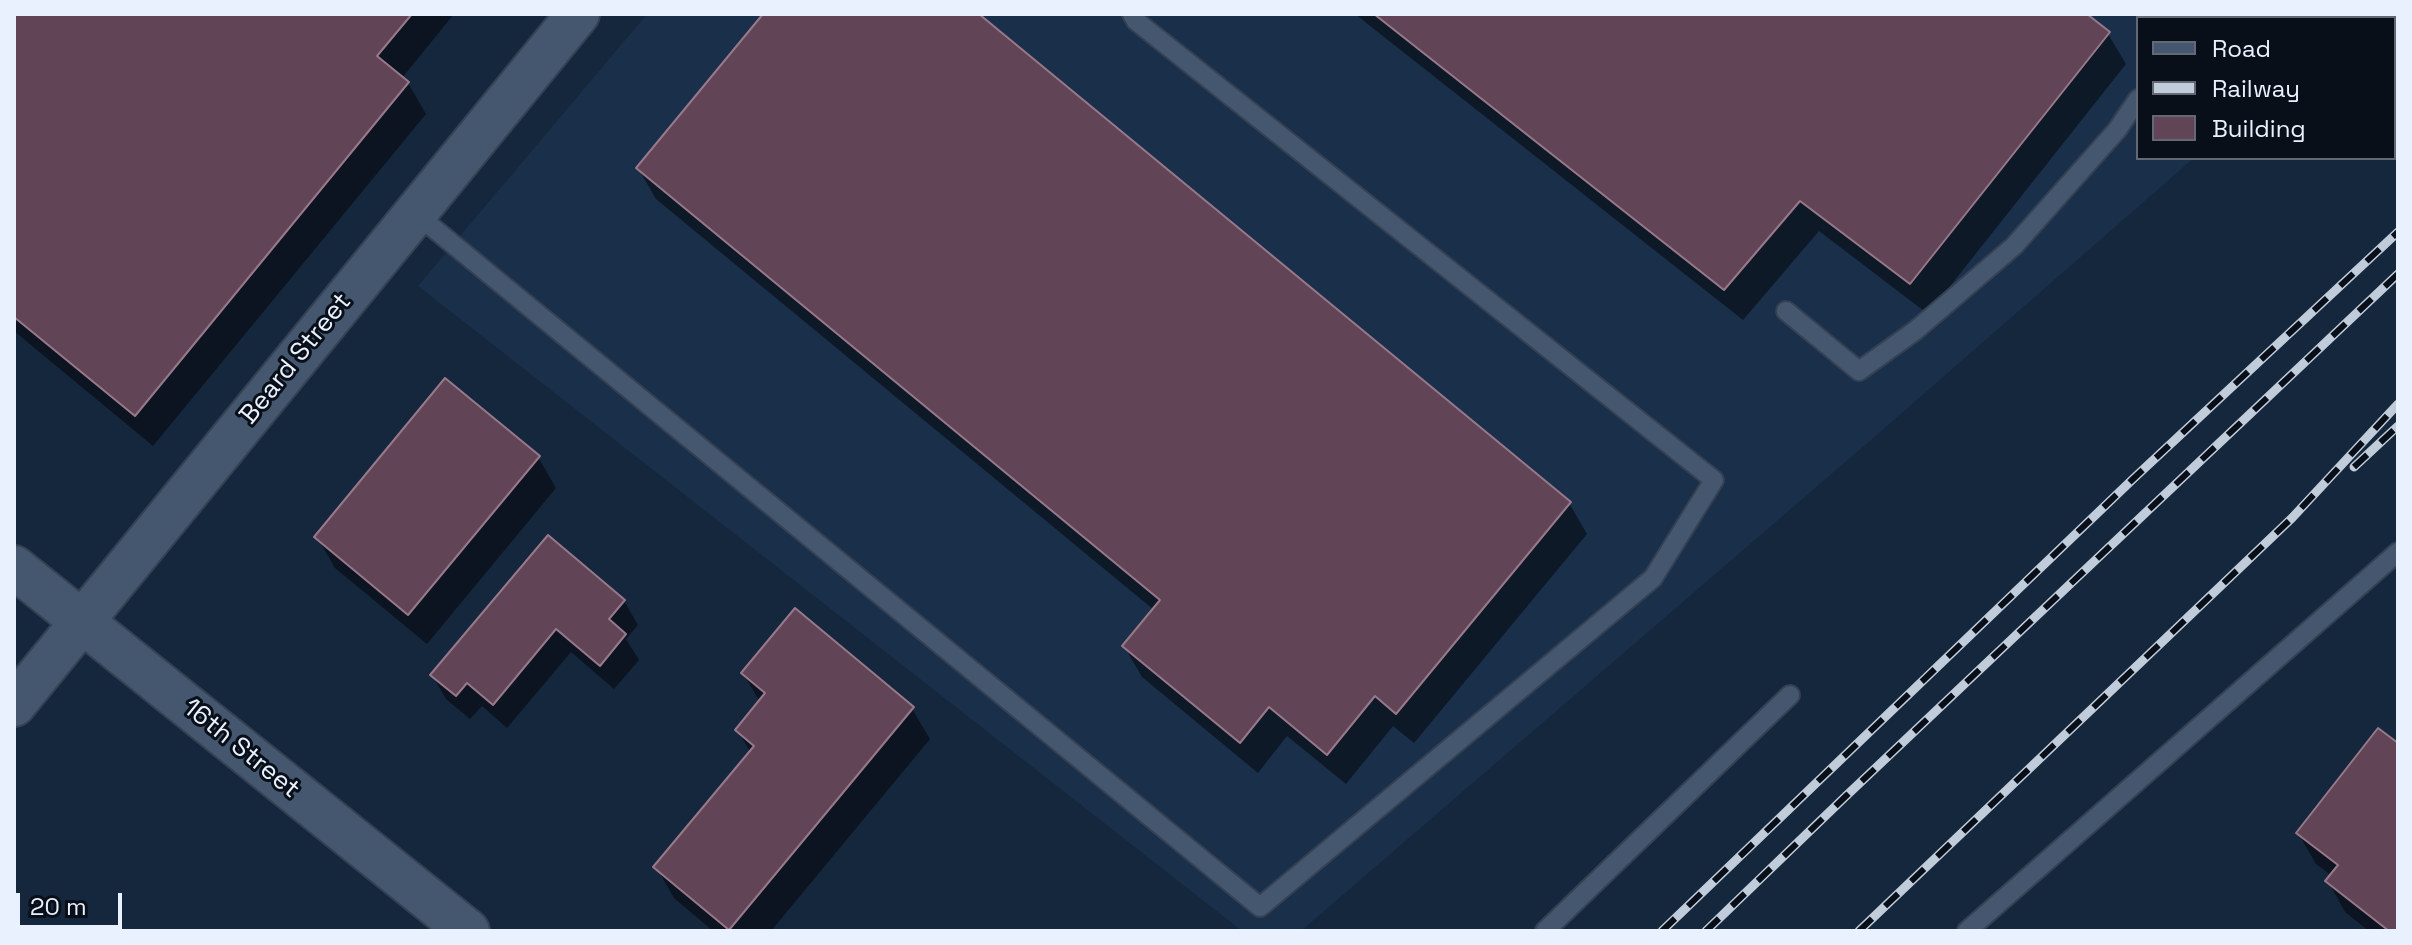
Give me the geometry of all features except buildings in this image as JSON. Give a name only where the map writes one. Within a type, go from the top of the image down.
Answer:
[{"type":"street","name":"Beard Street","points":[[14,705],[578,14]]},
{"type":"street","name":"16th Street","points":[[14,567],[468,931]]},
{"type":"lane","points":[[415,213],[1260,907],[1653,578],[1714,480],[1136,21],[1132,14]]},
{"type":"lane","points":[[1786,311],[1859,371],[1916,330],[2014,246],[2117,130],[2136,102]]},
{"type":"lane","points":[[1967,931],[2398,552]]},
{"type":"lane","points":[[1545,931],[1790,695]]},
{"type":"shaded area","points":[[647,14],[2359,14],[2136,16],[2136,160],[2192,160],[1301,931],[1242,931],[418,286]]},
{"type":"railway","points":[[1662,931],[2133,479],[2398,232]]},
{"type":"railway","points":[[1706,931],[2398,274]]},
{"type":"railway","points":[[1859,931],[2292,518],[2398,404]]},
{"type":"railway","points":[[2354,467],[2398,426]]}]
